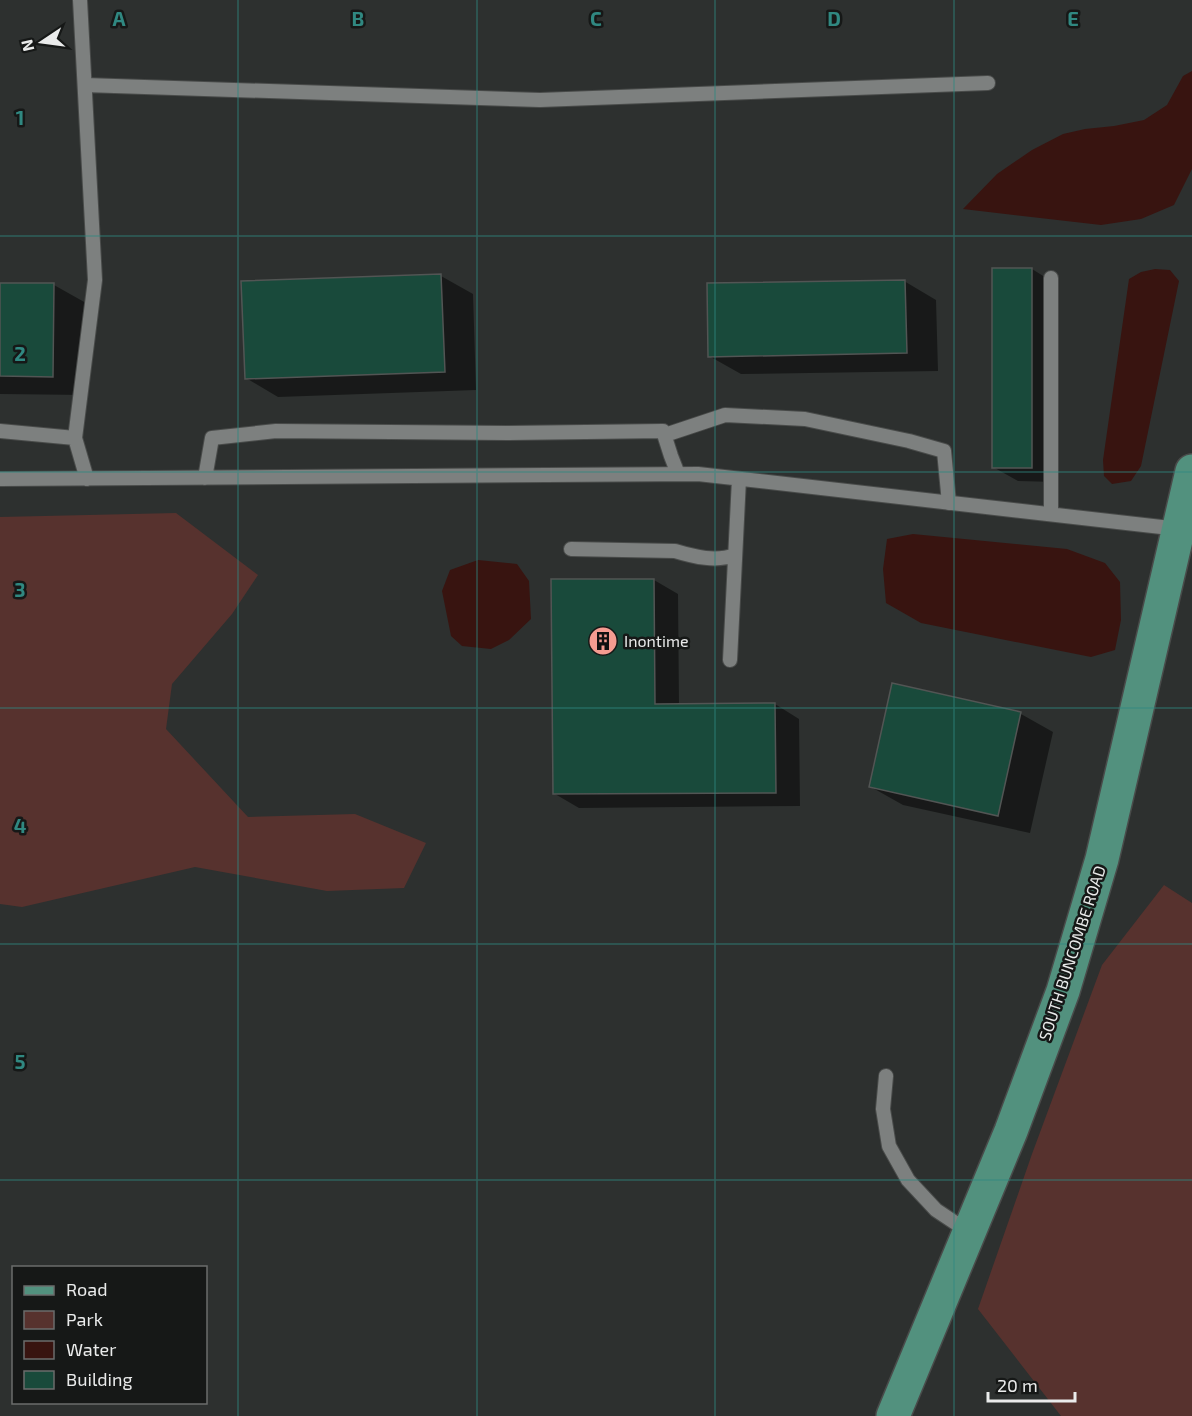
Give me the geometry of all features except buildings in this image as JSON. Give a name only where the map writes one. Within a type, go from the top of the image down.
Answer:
[{"type":"main road","name":"SOUTH BUNCOMBE ROAD","points":[[893,1416],[1011,1131],[1063,991],[1102,859],[1192,471]]},
{"type":"lane","points":[[80,0],[95,280],[75,438],[87,479]]},
{"type":"lane","points":[[85,85],[540,100],[988,83]]},
{"type":"lane","points":[[1051,278],[1051,514]]},
{"type":"lane","points":[[665,435],[725,415],[805,419],[909,441],[944,451],[949,503]]},
{"type":"lane","points":[[0,431],[75,438]]},
{"type":"lane","points":[[205,478],[212,438],[276,431],[495,433],[663,431],[678,474]]},
{"type":"lane","points":[[0,479],[698,474],[1179,529]]},
{"type":"lane","points":[[730,660],[739,479]]},
{"type":"lane","points":[[571,549],[675,551],[691,556],[723,559],[735,555]]},
{"type":"lane","points":[[886,1076],[883,1109],[889,1146],[908,1180],[936,1210],[969,1232]]},
{"type":"green space","points":[[176,513],[258,575],[232,614],[172,684],[166,729],[248,817],[355,814],[426,843],[404,888],[327,891],[195,867],[22,907],[0,904],[0,517]]},
{"type":"green space","points":[[1164,885],[1192,903],[1192,1416],[1061,1416],[978,1309],[1102,965]]},
{"type":"water","points":[[1192,71],[1192,169],[1174,205],[1141,219],[1101,225],[963,209],[997,174],[1032,150],[1063,134],[1144,120],[1167,105],[1183,76]]},
{"type":"water","points":[[1155,269],[1170,270],[1179,281],[1141,466],[1131,481],[1112,484],[1104,476],[1103,460],[1129,279],[1141,272]]},
{"type":"water","points":[[913,534],[1067,549],[1105,563],[1120,582],[1121,620],[1115,650],[1091,657],[921,623],[886,603],[883,569],[887,539]]},
{"type":"water","points":[[478,560],[517,564],[529,581],[531,619],[509,640],[491,649],[462,646],[451,636],[442,591],[450,570]]},
{"type":"place","name":"Inontime","points":[[603,641]]}]
